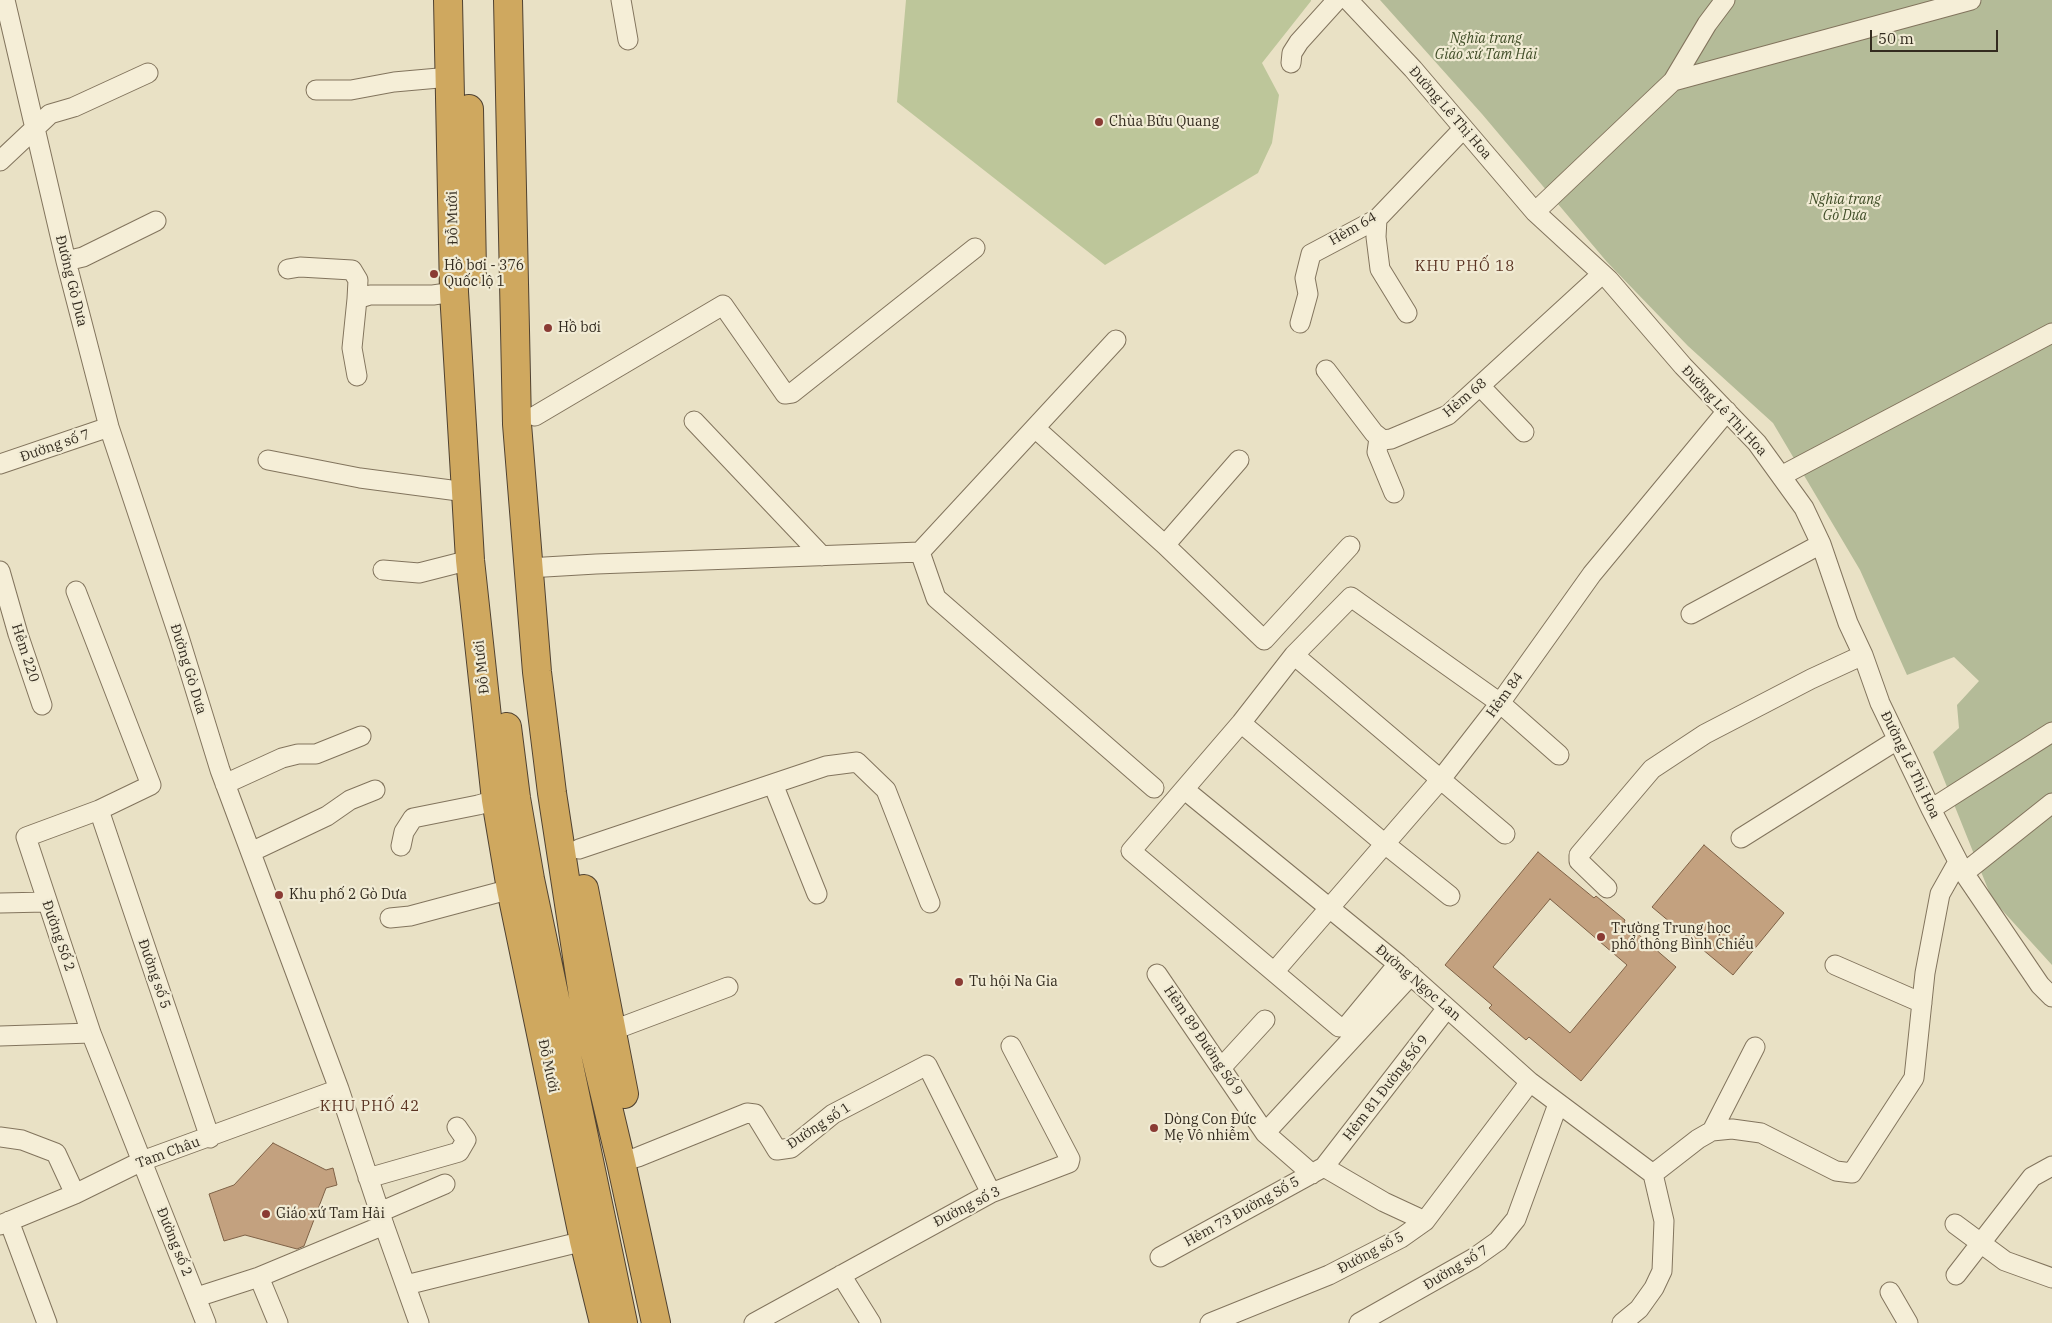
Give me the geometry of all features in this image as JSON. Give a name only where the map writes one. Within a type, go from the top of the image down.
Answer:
[{"type":"highway","name":"Đỗ Mười","points":[[448,0],[454,292],[470,560],[496,800],[511,889],[584,1241],[604,1323]]},
{"type":"highway","name":"Đỗ Mười","points":[[466,0],[472,293],[478,404],[487,549],[505,716],[516,798],[530,879],[623,1323]]},
{"type":"highway","points":[[508,0],[517,424],[582,876],[612,1032],[629,1159],[656,1323]]},
{"type":"highway","points":[[524,0],[528,286],[535,416],[538,681],[586,1015],[629,1159],[673,1323]]},
{"type":"street","name":"Đường Gò Dưa","points":[[5,0],[66,261],[109,427],[225,784],[340,1089],[368,1178],[419,1323]]},
{"type":"street","points":[[621,0],[628,40]]},
{"type":"street","points":[[1291,63],[1292,53],[1299,42],[1337,0]]},
{"type":"street","points":[[1535,212],[1673,81],[1708,24],[1726,0]]},
{"type":"street","points":[[1673,81],[1971,0]]},
{"type":"street","name":"Đường Lê Thị Hoa","points":[[1357,3],[1535,212],[1602,274],[1683,366],[1757,443],[1804,508],[1821,544],[1848,623],[1863,655],[1880,703],[1931,809],[1961,868],[2040,985],[2052,997]]},
{"type":"street","points":[[0,161],[50,114],[74,107],[148,73]]},
{"type":"street","points":[[316,90],[351,90],[394,82],[450,77]]},
{"type":"street","name":"Hẻm 64","points":[[1300,323],[1308,294],[1305,278],[1311,254],[1377,219],[1463,129]]},
{"type":"street","points":[[1377,219],[1376,237],[1380,269],[1407,313]]},
{"type":"street","points":[[66,261],[83,257],[156,221]]},
{"type":"street","points":[[535,416],[723,305],[785,394],[792,393],[974,248]]},
{"type":"street","points":[[288,269],[300,267],[352,270],[358,280],[352,348],[357,376]]},
{"type":"street","name":"Hẻm 68","points":[[1379,438],[1391,439],[1448,415],[1602,274]]},
{"type":"street","points":[[357,299],[370,295],[433,295],[454,292]]},
{"type":"street","points":[[1781,476],[2052,333]]},
{"type":"street","points":[[537,568],[596,564],[920,552],[1116,340]]},
{"type":"street","points":[[1326,370],[1379,438],[1377,452],[1394,493]]},
{"type":"street","points":[[1480,386],[1524,432]]},
{"type":"street","name":"Hẻm 84","points":[[1274,972],[1441,778],[1500,703],[1592,574],[1727,411]]},
{"type":"street","points":[[694,421],[822,556]]},
{"type":"street","name":"Đường số 7","points":[[0,464],[109,427]]},
{"type":"street","points":[[1034,428],[1165,545],[1264,640],[1350,546]]},
{"type":"street","points":[[268,460],[360,478],[466,492]]},
{"type":"street","points":[[1165,545],[1239,460]]},
{"type":"street","points":[[1691,614],[1821,544]]},
{"type":"street","points":[[920,552],[936,598],[1154,788]]},
{"type":"street","points":[[384,570],[420,573],[470,560]]},
{"type":"street","name":"Hẻm 220","points":[[0,571],[18,634],[42,705]]},
{"type":"street","name":"Đường Số 2","points":[[76,591],[151,785],[99,810],[26,837],[91,1033],[142,1161]]},
{"type":"street","points":[[1405,970],[1346,1028],[1343,1028],[1131,852],[1242,723],[1294,655],[1351,597],[1500,703],[1559,755]]},
{"type":"street","points":[[1294,655],[1505,834]]},
{"type":"street","points":[[1607,888],[1579,860],[1579,855],[1652,769],[1705,734],[1811,679],[1863,655]]},
{"type":"street","points":[[1242,723],[1384,844],[1450,896]]},
{"type":"street","points":[[1931,809],[2052,732]]},
{"type":"street","points":[[225,784],[282,758],[298,754],[316,754],[362,736]]},
{"type":"street","points":[[1741,838],[1897,740]]},
{"type":"street","points":[[579,849],[826,766],[857,762],[886,790],[930,903]]},
{"type":"street","points":[[773,784],[817,894]]},
{"type":"street","points":[[251,852],[327,816],[350,800],[375,790]]},
{"type":"street","name":"Đường Ngọc Lan","points":[[1185,790],[1405,970],[1530,1082],[1653,1174]]},
{"type":"street","points":[[401,846],[404,832],[413,818],[496,800]]},
{"type":"street","points":[[1622,1323],[1639,1309],[1654,1288],[1662,1271],[1664,1221],[1653,1174],[1698,1140],[1712,1131],[1732,1129],[1761,1133],[1836,1170],[1852,1173],[1914,1078],[1925,974],[1940,894],[1961,868],[2052,803]]},
{"type":"street","name":"Đường số 5","points":[[99,810],[210,1138]]},
{"type":"street","points":[[390,918],[410,916],[511,889]]},
{"type":"street","points":[[0,903],[46,902]]},
{"type":"street","points":[[1834,965],[1922,1003]]},
{"type":"street","points":[[1265,1133],[1405,970]]},
{"type":"street","name":"Hẻm 89 Đường Số 9","points":[[1157,974],[1265,1133],[1318,1171],[1425,1221]]},
{"type":"street","points":[[612,1032],[728,986]]},
{"type":"street","name":"Hẻm 81 Đường Số 9","points":[[1318,1171],[1447,1008]]},
{"type":"street","points":[[1221,1068],[1265,1020]]},
{"type":"street","points":[[0,1036],[91,1033]]},
{"type":"street","name":"Đường số 3","points":[[754,1323],[991,1192],[1070,1163],[1011,1046]]},
{"type":"street","points":[[1712,1131],[1755,1048]]},
{"type":"street","name":"Đường số 1","points":[[629,1159],[747,1113],[755,1114],[777,1150],[791,1148],[833,1114],[926,1065],[991,1192]]},
{"type":"street","name":"Đường số 5","points":[[1210,1323],[1329,1275],[1401,1238],[1425,1221],[1530,1082]]},
{"type":"street","name":"Tam Châu","points":[[5,1223],[75,1194],[142,1161],[210,1138],[340,1089]]},
{"type":"street","name":"Đường số 7","points":[[1360,1323],[1474,1258],[1498,1241],[1516,1219],[1558,1104]]},
{"type":"street","points":[[368,1178],[459,1152],[466,1140],[457,1127]]},
{"type":"street","points":[[0,1136],[22,1140],[56,1153],[75,1194]]},
{"type":"street","name":"Đường số 2","points":[[142,1161],[206,1323]]},
{"type":"street","points":[[1956,1275],[1982,1244],[2032,1177],[2052,1166]]},
{"type":"street","name":"Hẻm 73 Đường Số 5","points":[[1160,1257],[1318,1171]]},
{"type":"street","points":[[197,1298],[259,1277],[382,1219],[445,1184]]},
{"type":"street","points":[[5,1223],[47,1323]]},
{"type":"street","points":[[1955,1224],[2005,1261],[2052,1278]]},
{"type":"street","points":[[406,1285],[584,1241]]},
{"type":"street","points":[[840,1275],[871,1323]]},
{"type":"street","points":[[259,1277],[278,1323]]},
{"type":"street","points":[[1890,1292],[1908,1323]]},
{"type":"green space","name":"Chùa Bửu Quang","points":[[906,0],[1311,1],[1262,63],[1279,95],[1272,143],[1258,173],[1105,265],[897,102]]},
{"type":"green space","name":"Nghĩa trang Gò Dưa","points":[[1380,0],[2052,0],[2052,965],[1992,899],[1933,752],[1959,728],[1957,705],[1979,681],[1954,657],[1907,675],[1860,570],[1773,423],[1688,346],[1607,262],[1482,114]]},
{"type":"building","points":[[1704,845],[1784,913],[1733,975],[1652,907]]},
{"type":"building","points":[[1538,852],[1594,898],[1596,896],[1625,920],[1624,922],[1676,967],[1581,1081],[1529,1037],[1526,1040],[1489,1008],[1492,1005],[1445,965]],"holes":[[[1550,899],[1627,965],[1570,1033],[1493,967]]]},
{"type":"building","name":"Giáo xứ Tam Hải","points":[[273,1143],[326,1170],[333,1168],[337,1185],[326,1188],[304,1246],[297,1249],[245,1235],[224,1241],[209,1194],[234,1185]]},
{"type":"place","name":"Chùa Bửu Quang","points":[[1099,122]]},
{"type":"place","name":"Hồ bơi - 376 Quốc lộ 1","points":[[434,274]]},
{"type":"place","name":"Hồ bơi","points":[[548,328]]},
{"type":"place","name":"Khu phố 2 Gò Dưa","points":[[279,895]]},
{"type":"place","name":"Trường Trung học phổ thông Bình Chiểu","points":[[1601,937]]},
{"type":"place","name":"Tu hội Na Gia","points":[[959,982]]},
{"type":"place","name":"Dòng Con Đức Mẹ Vô nhiễm","points":[[1154,1128]]},
{"type":"place","name":"Giáo xứ Tam Hải","points":[[266,1214]]},
{"type":"district","name":"KHU PHỐ 18","points":[[1465,267]]},
{"type":"district","name":"KHU PHỐ 42","points":[[370,1107]]},
{"type":"park label","name":"Nghĩa trang Giáo xứ Tam Hải","points":[[1486,48]]}]
